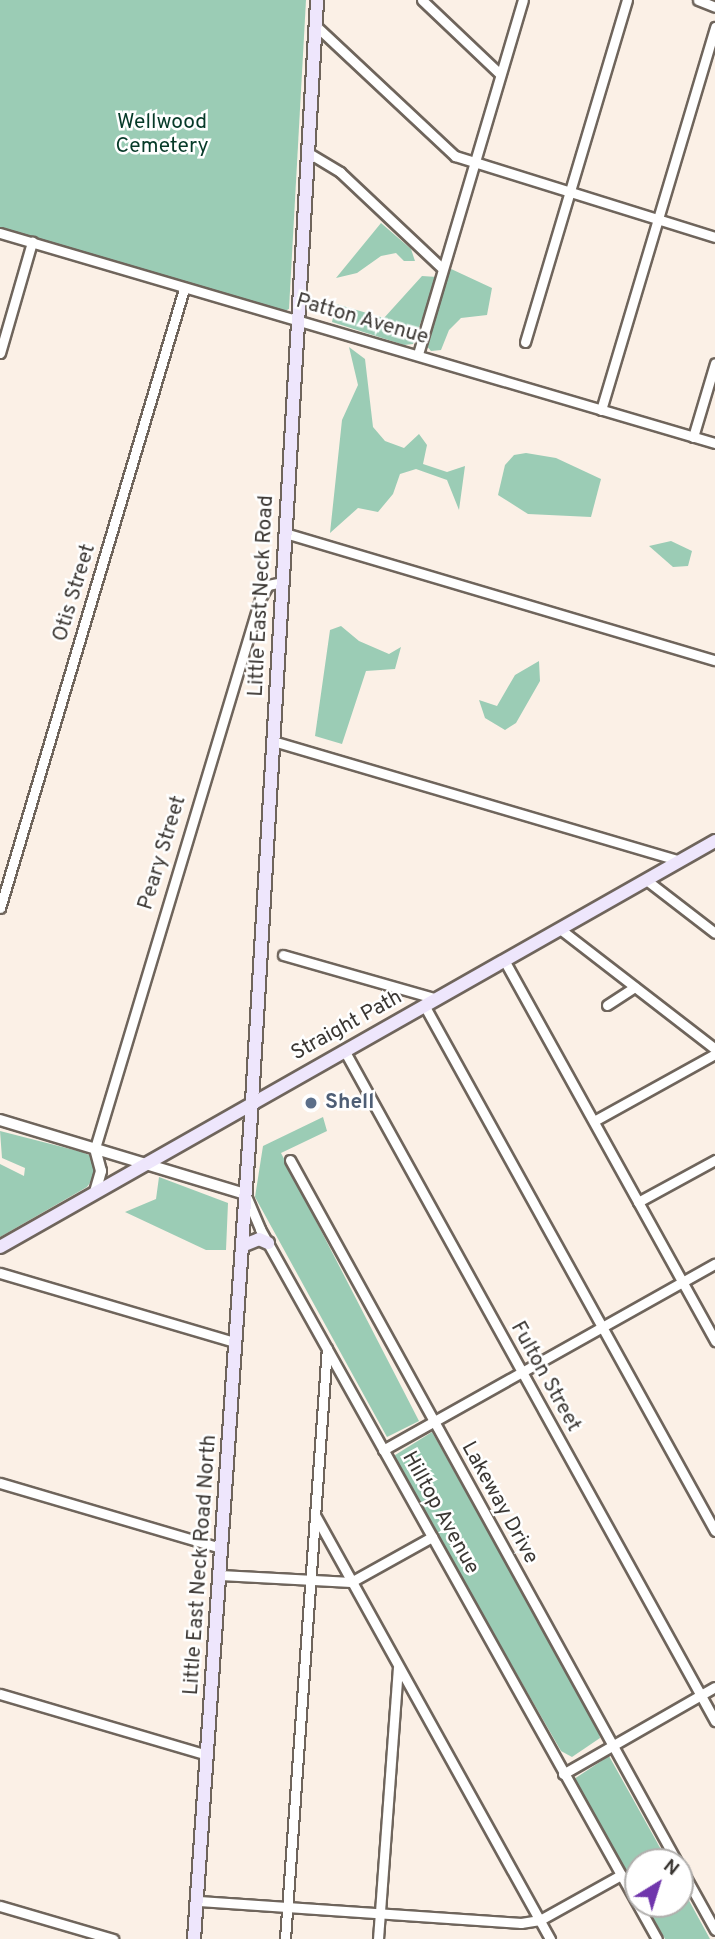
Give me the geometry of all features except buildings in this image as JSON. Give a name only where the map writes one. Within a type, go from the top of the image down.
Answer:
[{"type":"main road","name":"Little East Neck Road","points":[[245,1194],[317,0]]},
{"type":"main road","name":"Straight Path","points":[[0,1247],[715,841]]},
{"type":"main road","name":"Little East Neck Road North","points":[[194,1939],[199,1901],[245,1194]]},
{"type":"main road","points":[[242,1246],[259,1238],[268,1243]]},
{"type":"street","points":[[422,0],[499,73]]},
{"type":"street","points":[[418,354],[472,164],[523,0]]},
{"type":"street","points":[[525,342],[627,0]]},
{"type":"street","points":[[698,0],[715,7]]},
{"type":"street","points":[[315,25],[455,156],[472,164],[715,237]]},
{"type":"street","points":[[601,410],[715,27]]},
{"type":"street","points":[[307,152],[340,172],[442,268]]},
{"type":"street","name":"Patton Avenue","points":[[0,233],[715,443]]},
{"type":"street","points":[[0,353],[32,242]]},
{"type":"street","name":"Otis Street","points":[[0,908],[184,289]]},
{"type":"street","points":[[693,437],[715,363]]},
{"type":"street","points":[[285,533],[715,660]]},
{"type":"street","name":"Peary Street","points":[[94,1148],[260,599],[268,585],[282,582]]},
{"type":"street","points":[[273,741],[680,860]]},
{"type":"street","points":[[645,879],[715,933]]},
{"type":"street","points":[[560,929],[715,1049]]},
{"type":"street","points":[[283,955],[437,999]]},
{"type":"street","points":[[504,960],[715,1341]]},
{"type":"street","points":[[607,1005],[635,987]]},
{"type":"street","points":[[424,1005],[715,1531]]},
{"type":"street","name":"Fulton Street","points":[[344,1050],[715,1721]]},
{"type":"street","points":[[594,1121],[715,1054]]},
{"type":"street","points":[[0,1120],[245,1194]]},
{"type":"street","points":[[94,1148],[101,1171],[94,1192]]},
{"type":"street","name":"Lakeway Drive","points":[[290,1160],[669,1848]]},
{"type":"street","points":[[638,1202],[715,1160]]},
{"type":"street","name":"Hilltop Avenue","points":[[245,1194],[268,1243],[657,1939]]},
{"type":"street","points":[[383,1450],[715,1264]]},
{"type":"street","points":[[0,1273],[235,1342]]},
{"type":"street","points":[[285,1939],[327,1348]]},
{"type":"street","points":[[0,1483],[221,1548]]},
{"type":"street","points":[[314,1513],[551,1939]]},
{"type":"street","points":[[220,1575],[351,1582],[432,1537]]},
{"type":"street","points":[[378,1939],[399,1666]]},
{"type":"street","points":[[563,1774],[715,1687]]},
{"type":"street","points":[[0,1694],[207,1755]]},
{"type":"street","points":[[199,1901],[521,1923],[540,1920],[621,1875]]},
{"type":"street","points":[[694,1892],[715,1930]]},
{"type":"street","points":[[0,1906],[113,1939]]},
{"type":"green space","name":"Wellwood Cemetery","points":[[0,0],[306,0],[289,309],[283,312],[0,229]]},
{"type":"green space","points":[[381,223],[411,249],[415,261],[404,261],[396,253],[381,256],[357,273],[336,278]]},
{"type":"green space","points":[[449,268],[492,288],[487,315],[461,318],[449,330],[441,350],[431,351],[426,345],[427,334]]},
{"type":"green space","points":[[422,276],[437,277],[413,344],[404,345],[332,322],[336,304],[384,318]]},
{"type":"green space","points":[[349,347],[365,359],[373,427],[385,441],[404,448],[419,434],[427,445],[423,464],[447,472],[465,466],[459,510],[447,480],[416,469],[400,474],[393,494],[378,512],[358,508],[330,533],[342,420],[358,385]]},
{"type":"green space","points":[[526,453],[556,458],[601,479],[591,517],[528,514],[498,495],[505,465],[514,455]]},
{"type":"green space","points":[[671,541],[692,551],[688,566],[673,567],[649,546]]},
{"type":"green space","points":[[341,626],[359,641],[389,654],[401,647],[395,669],[366,671],[342,744],[315,736],[330,630]]},
{"type":"green space","points":[[539,661],[540,681],[516,723],[505,730],[485,718],[479,700],[497,706],[515,675]]},
{"type":"green space","points":[[323,1117],[327,1131],[281,1153],[419,1421],[387,1437],[255,1197],[263,1146]]},
{"type":"green space","points":[[0,1131],[82,1152],[91,1156],[97,1173],[87,1187],[0,1237],[0,1164],[24,1176],[25,1168],[2,1158]]},
{"type":"green space","points":[[159,1177],[228,1203],[226,1250],[206,1250],[125,1212],[156,1199]]},
{"type":"green space","points":[[432,1432],[598,1727],[600,1738],[572,1757],[561,1751],[392,1457]]},
{"type":"green space","points":[[609,1756],[660,1848],[624,1848],[624,1867],[574,1779]]},
{"type":"green space","points":[[694,1910],[710,1939],[665,1939],[653,1918],[694,1918]]},
{"type":"place","name":"Shell","points":[[311,1103]]}]
